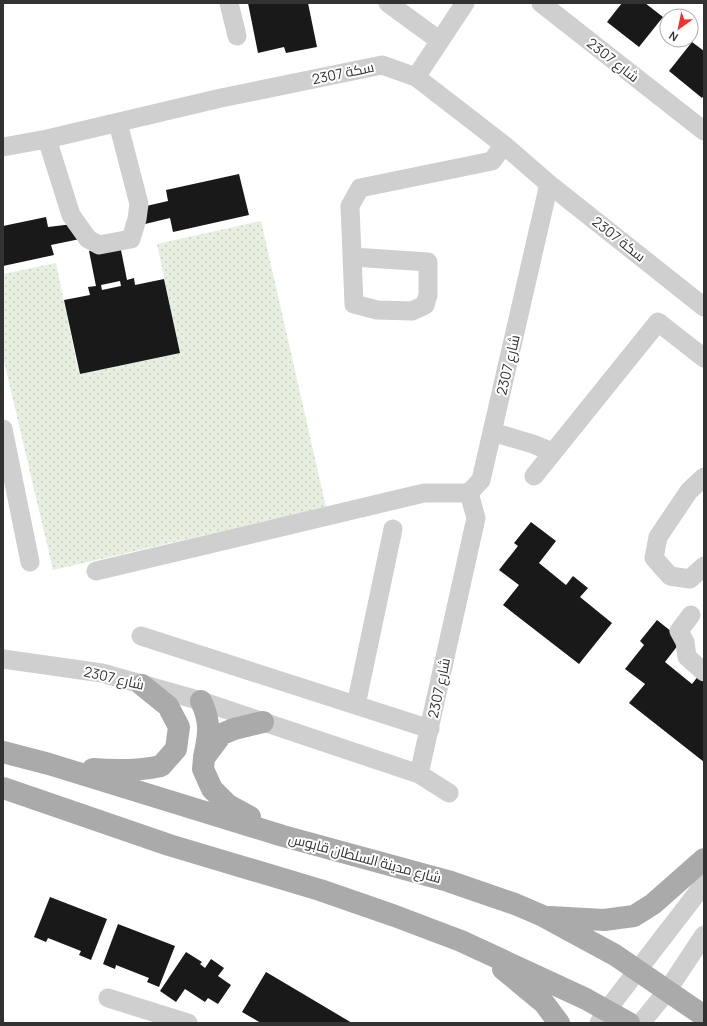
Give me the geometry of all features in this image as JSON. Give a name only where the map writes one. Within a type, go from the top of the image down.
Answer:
[{"type":"main road","points":[[49,764],[112,771],[140,770],[161,766],[176,749],[178,727],[168,706],[142,684]]},
{"type":"main road","points":[[201,701],[207,713],[208,727],[203,769],[212,789],[228,805],[283,836]]},
{"type":"main road","points":[[204,758],[222,734],[234,729],[263,722]]},
{"type":"main road","name":"شارع مدينة السلطان قابوس","points":[[3,752],[49,764],[283,836],[448,881],[515,904],[542,916],[615,955],[704,1016]]},
{"type":"main road","points":[[3,788],[169,845],[335,896],[460,940],[586,999],[603,1016],[629,1023]]},
{"type":"main road","points":[[542,916],[604,920],[634,916],[652,904],[704,859]]},
{"type":"main road","points":[[460,940],[501,967],[544,1003],[559,1023]]},
{"type":"street","points":[[229,3],[237,36]]},
{"type":"street","points":[[388,3],[440,41]]},
{"type":"street","points":[[416,77],[465,3]]},
{"type":"street","name":"2307 شارع","points":[[541,3],[704,131]]},
{"type":"street","name":"سكة 2307","points":[[3,147],[47,139],[221,98],[382,65],[416,77],[504,145],[549,184],[704,307]]},
{"type":"street","points":[[47,139],[71,215],[88,239],[99,245],[131,240],[137,219],[139,204],[118,123]]},
{"type":"street","points":[[353,258],[350,206],[360,188],[492,162],[504,145]]},
{"type":"street","name":"2307 شارع","points":[[3,659],[102,673],[142,684],[201,701],[419,774],[476,518],[469,494],[481,480],[549,184]]},
{"type":"street","points":[[534,476],[658,322],[704,358]]},
{"type":"street","points":[[3,429],[30,562]]},
{"type":"street","points":[[492,432],[532,444],[552,452]]},
{"type":"street","points":[[704,477],[689,491],[658,537],[654,558],[670,576],[690,579],[704,566]]},
{"type":"street","points":[[96,571],[424,493],[469,494]]},
{"type":"street","points":[[356,705],[393,529]]},
{"type":"street","points":[[691,615],[679,631],[685,642],[687,657],[704,672]]},
{"type":"street","points":[[141,636],[430,729]]},
{"type":"street","points":[[419,774],[448,793]]},
{"type":"street","points":[[603,1016],[704,884]]},
{"type":"street","points":[[641,1023],[667,991],[704,935]]},
{"type":"street","points":[[108,998],[188,1023]]},
{"type":"green space","points":[[261,221],[326,507],[53,570],[3,357],[3,274],[56,263],[79,374],[180,353],[157,244]]},
{"type":"building","points":[[248,3],[308,3],[317,47],[286,53],[284,47],[258,53]]},
{"type":"building","points":[[622,3],[645,3],[659,14],[659,22],[639,47],[607,22]]},
{"type":"building","points":[[699,47],[704,51],[704,95],[702,98],[669,71],[687,48]]},
{"type":"building","points":[[239,174],[249,215],[173,232],[170,218],[145,224],[142,207],[168,201],[166,190]]},
{"type":"building","points":[[46,217],[48,227],[73,224],[80,239],[51,245],[54,255],[3,266],[3,226]]},
{"type":"building","points":[[120,245],[127,280],[134,278],[135,285],[164,279],[180,353],[80,374],[64,300],[90,295],[88,287],[96,286],[89,251]],"holes":[[[120,281],[121,286],[102,290],[101,285]]]},
{"type":"building","points":[[531,522],[556,541],[539,563],[566,585],[573,576],[588,588],[580,597],[612,623],[579,664],[503,605],[519,585],[499,570],[518,546],[514,543]]},
{"type":"building","points":[[657,620],[682,640],[665,662],[692,684],[699,675],[704,679],[704,762],[629,703],[645,684],[625,669],[644,645],[640,641]]},
{"type":"building","points":[[50,897],[107,919],[91,960],[79,955],[81,951],[48,938],[46,942],[34,937]]},
{"type":"building","points":[[118,924],[175,946],[159,987],[147,982],[149,978],[116,965],[115,969],[103,964]]},
{"type":"building","points":[[186,952],[202,962],[200,964],[205,968],[211,959],[224,968],[218,976],[231,985],[218,1004],[208,998],[205,1002],[185,989],[176,1002],[160,991]]},
{"type":"building","points":[[266,972],[352,1023],[261,1023],[242,1012]]}]
